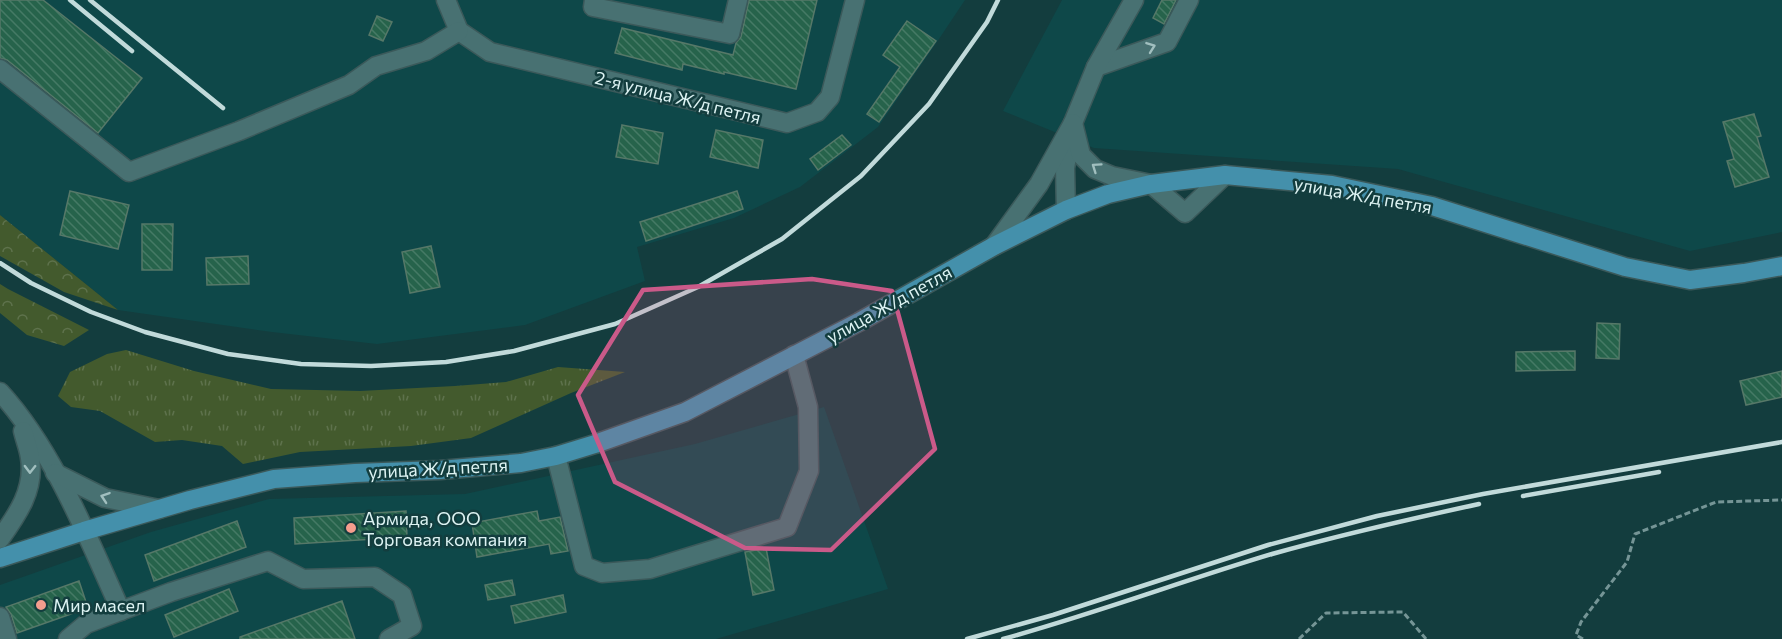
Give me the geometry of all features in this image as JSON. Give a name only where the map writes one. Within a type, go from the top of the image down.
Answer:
[{"type":"main road","name":"улица Ж/д петля","points":[[0,558],[159,509],[274,479],[440,470],[521,463],[556,456],[686,412],[869,316],[994,246],[1066,210],[1108,194],[1151,183],[1225,175],[1332,185],[1432,206],[1625,267],[1690,280],[1782,266]]},
{"type":"street","points":[[0,69],[129,171],[239,131],[349,85],[376,66],[426,51],[459,31],[446,0]]},
{"type":"street","points":[[594,0],[593,7],[730,34],[738,0]]},
{"type":"street","name":"2-я улица Ж/д петля","points":[[459,31],[490,51],[787,123],[817,112],[830,97],[855,0]]},
{"type":"street","points":[[994,246],[1040,184],[1073,123],[1096,67],[1134,0]]},
{"type":"street","points":[[1096,67],[1167,42],[1189,0]]},
{"type":"street","points":[[1073,123],[1081,155],[1095,169],[1112,176],[1151,183],[1185,213],[1225,175]]},
{"type":"street","points":[[1066,210],[1065,168],[1073,123]]},
{"type":"street","points":[[556,456],[584,566],[602,573],[650,569],[788,527],[809,471],[808,406],[794,355]]},
{"type":"street","points":[[0,392],[18,412],[55,473],[122,611]]},
{"type":"street","points":[[0,539],[17,515],[30,489],[31,460],[18,412]]},
{"type":"street","points":[[55,473],[105,498],[159,509]]},
{"type":"street","points":[[68,639],[86,624],[171,592],[268,561],[303,579],[375,577],[402,595],[412,626],[389,639]]},
{"type":"street","points":[[0,617],[7,639]]},
{"type":"path","points":[[1573,639],[1581,622],[1627,562],[1635,534],[1716,502],[1782,500]]},
{"type":"path","points":[[1299,639],[1326,613],[1403,612],[1426,639]]},
{"type":"path","points":[[1577,632],[1576,635],[1583,639]]},
{"type":"highlighted area","points":[[812,279],[892,291],[935,449],[831,550],[745,548],[615,482],[578,395],[643,290]]},
{"type":"shaded area","points":[[0,0],[965,0],[878,127],[800,187],[734,218],[637,247],[645,281],[525,325],[377,344],[118,310],[0,215]]},
{"type":"shaded area","points":[[1062,0],[1782,0],[1782,232],[1690,251],[1398,169],[1094,148],[1003,111]]},
{"type":"shaded area","points":[[824,407],[888,589],[716,639],[0,639],[0,585],[151,532],[269,499],[465,494],[695,444]]},
{"type":"green space","points":[[0,215],[118,310],[64,292],[0,256]]},
{"type":"green space","points":[[0,284],[89,330],[64,346],[27,335],[0,313]]},
{"type":"green space","points":[[126,350],[194,371],[271,389],[360,391],[455,386],[506,382],[558,367],[625,372],[571,393],[471,438],[411,446],[300,452],[243,464],[222,446],[182,440],[155,442],[100,411],[71,407],[58,396],[70,372],[107,354]]},
{"type":"building","points":[[0,0],[43,0],[142,78],[98,133],[7,60],[0,58]]},
{"type":"building","points":[[749,0],[817,0],[796,89],[683,64],[682,70],[615,53],[622,28],[733,55],[736,43],[741,37]]},
{"type":"building","points":[[1162,0],[1176,0],[1164,24],[1153,18]]},
{"type":"building","points":[[377,16],[392,22],[383,41],[369,35]]},
{"type":"building","points":[[907,21],[936,41],[879,122],[867,114],[900,67],[883,55]]},
{"type":"building","points":[[1754,114],[1761,136],[1757,137],[1769,177],[1735,187],[1727,161],[1734,159],[1723,122]]},
{"type":"building","points":[[622,125],[663,133],[658,164],[616,157]]},
{"type":"building","points":[[716,130],[763,140],[758,168],[710,157]]},
{"type":"building","points":[[842,135],[851,145],[818,170],[810,159]]},
{"type":"building","points":[[70,191],[129,205],[118,249],[60,235]]},
{"type":"building","points":[[737,191],[743,209],[646,241],[640,222]]},
{"type":"building","points":[[142,224],[173,224],[172,270],[142,270]]},
{"type":"building","points":[[431,246],[440,287],[410,293],[402,252]]},
{"type":"building","points":[[248,256],[249,284],[207,285],[206,258]]},
{"type":"building","points":[[1597,323],[1620,324],[1619,359],[1596,358]]},
{"type":"building","points":[[1575,351],[1575,370],[1516,371],[1516,352]]},
{"type":"building","points":[[1782,371],[1782,397],[1746,405],[1740,381]]},
{"type":"building","name":"Армида, ООО Торговая компания","points":[[406,511],[407,537],[295,544],[294,518]]},
{"type":"building","points":[[537,511],[539,521],[560,517],[568,551],[551,554],[549,544],[477,557],[472,523]]},
{"type":"building","points":[[237,521],[246,547],[154,581],[145,555]]},
{"type":"building","points":[[766,548],[774,590],[753,595],[745,552]]},
{"type":"building","points":[[512,580],[515,595],[488,600],[485,585]]},
{"type":"building","points":[[79,581],[88,608],[17,633],[11,614],[6,607]]},
{"type":"building","points":[[229,589],[238,611],[174,637],[165,615]]},
{"type":"building","points":[[563,595],[566,612],[515,623],[511,606]]},
{"type":"building","points":[[342,601],[355,639],[240,639],[240,637]]},
{"type":"railway","points":[[70,0],[132,51]]},
{"type":"railway","points":[[90,0],[223,108]]},
{"type":"railway","points":[[0,263],[31,283],[91,312],[145,332],[228,354],[301,364],[371,366],[446,362],[514,351],[615,324],[698,287],[782,239],[861,176],[929,104],[987,22],[998,0]]},
{"type":"railway","points":[[967,639],[1053,615],[1268,545],[1377,516],[1483,494],[1782,442]]},
{"type":"railway","points":[[1523,496],[1659,472]]},
{"type":"railway","points":[[1003,639],[1272,554],[1479,504]]},
{"type":"place","name":"Армида, ООО Торговая компания","points":[[351,528]]},
{"type":"place","name":"Мир масел","points":[[41,605]]}]
